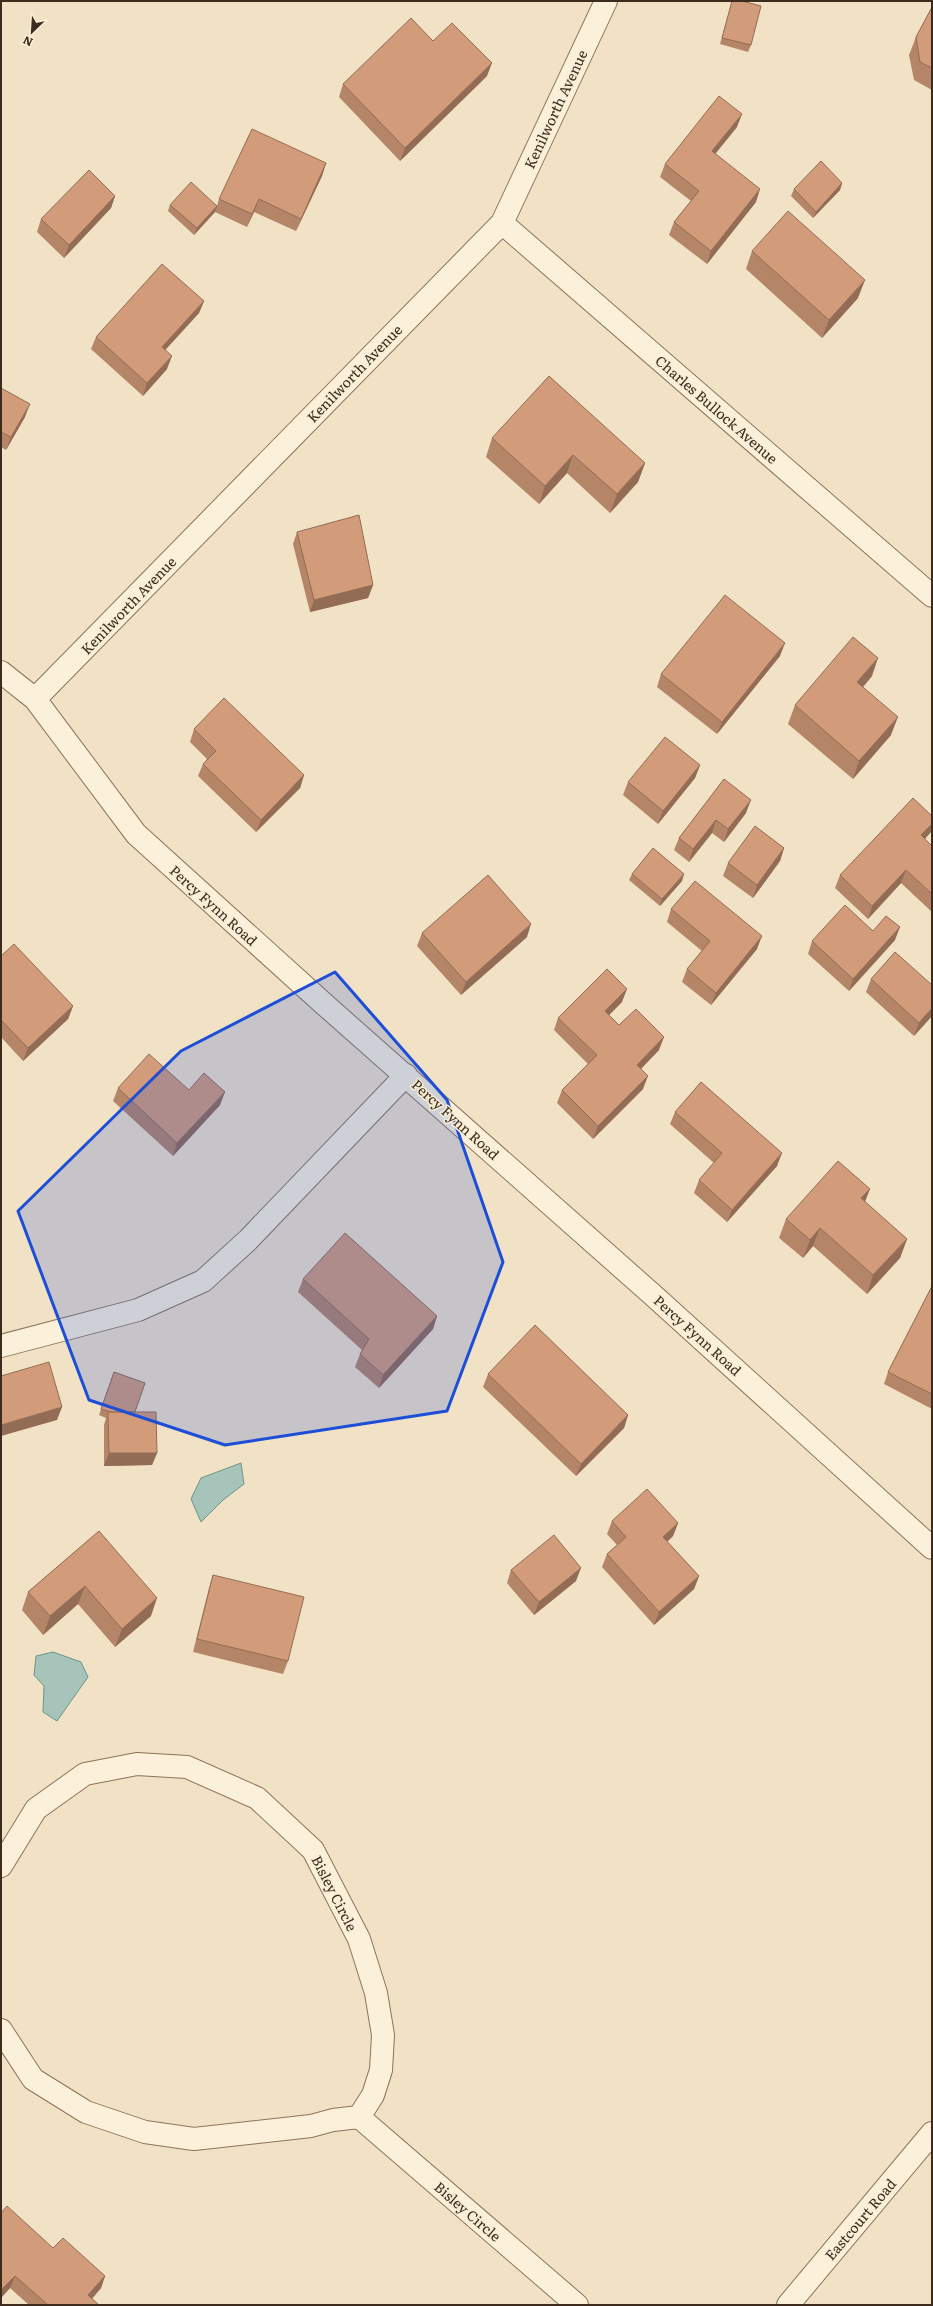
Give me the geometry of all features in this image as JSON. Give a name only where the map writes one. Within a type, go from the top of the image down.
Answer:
[{"type":"street","name":"Kenilworth Avenue","points":[[36,699],[502,223],[606,1]]},
{"type":"street","name":"Charles Bullock Avenue","points":[[502,223],[932,596]]},
{"type":"street","name":"Percy Fynn Road","points":[[1,672],[36,699],[136,834],[324,1004],[654,1296],[932,1548]]},
{"type":"street","points":[[1,1346],[138,1310],[203,1281],[248,1240],[406,1075]]},
{"type":"street","name":"Bisley Circle","points":[[1,1866],[36,1809],[85,1774],[137,1764],[187,1767],[257,1798],[313,1850],[358,1939],[376,1993],[383,2035],[381,2070],[374,2095],[359,2117],[577,2305]]},
{"type":"street","points":[[1,2030],[33,2079],[86,2112],[145,2132],[194,2139],[311,2126],[334,2120],[359,2117]]},
{"type":"street","name":"Eastcourt Road","points":[[788,2305],[932,2133]]},
{"type":"highlighted area","points":[[335,972],[447,1100],[503,1262],[447,1411],[225,1445],[89,1400],[18,1211],[181,1051]]},
{"type":"water","points":[[241,1463],[244,1484],[223,1500],[201,1522],[191,1499],[201,1478]]},
{"type":"water","points":[[53,1652],[81,1662],[88,1677],[57,1721],[43,1712],[44,1686],[34,1675],[36,1656]]},
{"type":"building","points":[[732,1],[742,1],[761,6],[751,45],[722,38]]},
{"type":"building","points":[[932,7],[932,68],[920,62],[916,37]]},
{"type":"building","points":[[411,18],[433,41],[452,23],[492,63],[405,148],[343,84]]},
{"type":"building","points":[[719,96],[742,114],[712,151],[760,189],[711,251],[674,222],[699,191],[665,164]]},
{"type":"building","points":[[252,129],[326,163],[301,219],[259,199],[252,214],[219,199]]},
{"type":"building","points":[[821,161],[842,183],[816,212],[794,189]]},
{"type":"building","points":[[89,170],[115,196],[69,245],[41,219]]},
{"type":"building","points":[[191,182],[217,206],[197,228],[170,205]]},
{"type":"building","points":[[788,211],[865,280],[829,320],[752,251]]},
{"type":"building","points":[[162,264],[204,301],[162,347],[172,356],[147,383],[96,337]]},
{"type":"building","points":[[549,376],[645,463],[617,494],[573,455],[545,486],[492,438]]},
{"type":"building","points":[[1,388],[30,404],[11,437],[1,432]]},
{"type":"building","points":[[359,515],[373,585],[314,600],[297,532]]},
{"type":"building","points":[[725,595],[785,643],[722,722],[661,674]]},
{"type":"building","points":[[853,637],[878,658],[857,682],[898,717],[859,761],[795,705]]},
{"type":"building","points":[[224,698],[304,775],[261,820],[203,764],[216,751],[194,729]]},
{"type":"building","points":[[665,737],[700,765],[663,811],[628,782]]},
{"type":"building","points":[[724,779],[751,800],[728,829],[716,820],[693,849],[679,838]]},
{"type":"building","points":[[913,798],[932,816],[932,824],[921,835],[932,846],[932,894],[906,870],[872,906],[840,875]]},
{"type":"building","points":[[755,826],[784,848],[757,885],[728,863]]},
{"type":"building","points":[[653,848],[684,874],[662,899],[632,874]]},
{"type":"building","points":[[488,875],[531,924],[466,982],[422,933]]},
{"type":"building","points":[[695,881],[762,936],[716,993],[687,969],[710,941],[671,909]]},
{"type":"building","points":[[845,905],[873,931],[886,916],[900,927],[853,979],[812,941]]},
{"type":"building","points":[[14,944],[73,1006],[28,1048],[1,1020],[1,956]]},
{"type":"building","points":[[895,952],[932,985],[932,1008],[919,1023],[871,979]]},
{"type":"building","points":[[607,969],[627,989],[605,1011],[619,1025],[636,1009],[664,1037],[637,1065],[648,1076],[598,1126],[562,1090],[597,1055],[558,1018]]},
{"type":"building","points":[[149,1054],[189,1090],[204,1073],[225,1092],[177,1143],[118,1088]]},
{"type":"building","points":[[701,1082],[782,1153],[732,1210],[699,1180],[722,1153],[675,1112]]},
{"type":"building","points":[[838,1161],[870,1189],[861,1198],[907,1239],[873,1275],[820,1228],[810,1240],[786,1219]]},
{"type":"building","points":[[345,1233],[437,1316],[383,1375],[360,1354],[369,1339],[303,1279]]},
{"type":"building","points":[[932,1286],[932,1394],[888,1372]]},
{"type":"building","points":[[535,1325],[628,1415],[581,1464],[488,1374]]},
{"type":"building","points":[[49,1362],[62,1407],[1,1425],[1,1376]]},
{"type":"building","points":[[114,1372],[145,1383],[135,1412],[112,1412],[101,1409]]},
{"type":"building","points":[[108,1412],[156,1412],[157,1453],[109,1453]]},
{"type":"building","points":[[647,1489],[678,1523],[663,1537],[699,1576],[659,1612],[607,1554],[626,1537],[612,1521]]},
{"type":"building","points":[[99,1531],[157,1598],[122,1629],[85,1586],[50,1616],[28,1592]]},
{"type":"building","points":[[554,1535],[581,1568],[539,1602],[511,1570]]},
{"type":"building","points":[[213,1575],[304,1597],[288,1661],[197,1639]]},
{"type":"building","points":[[7,2206],[53,2248],[63,2238],[105,2276],[88,2295],[99,2305],[48,2305],[15,2276],[1,2290],[1,2213]]}]
